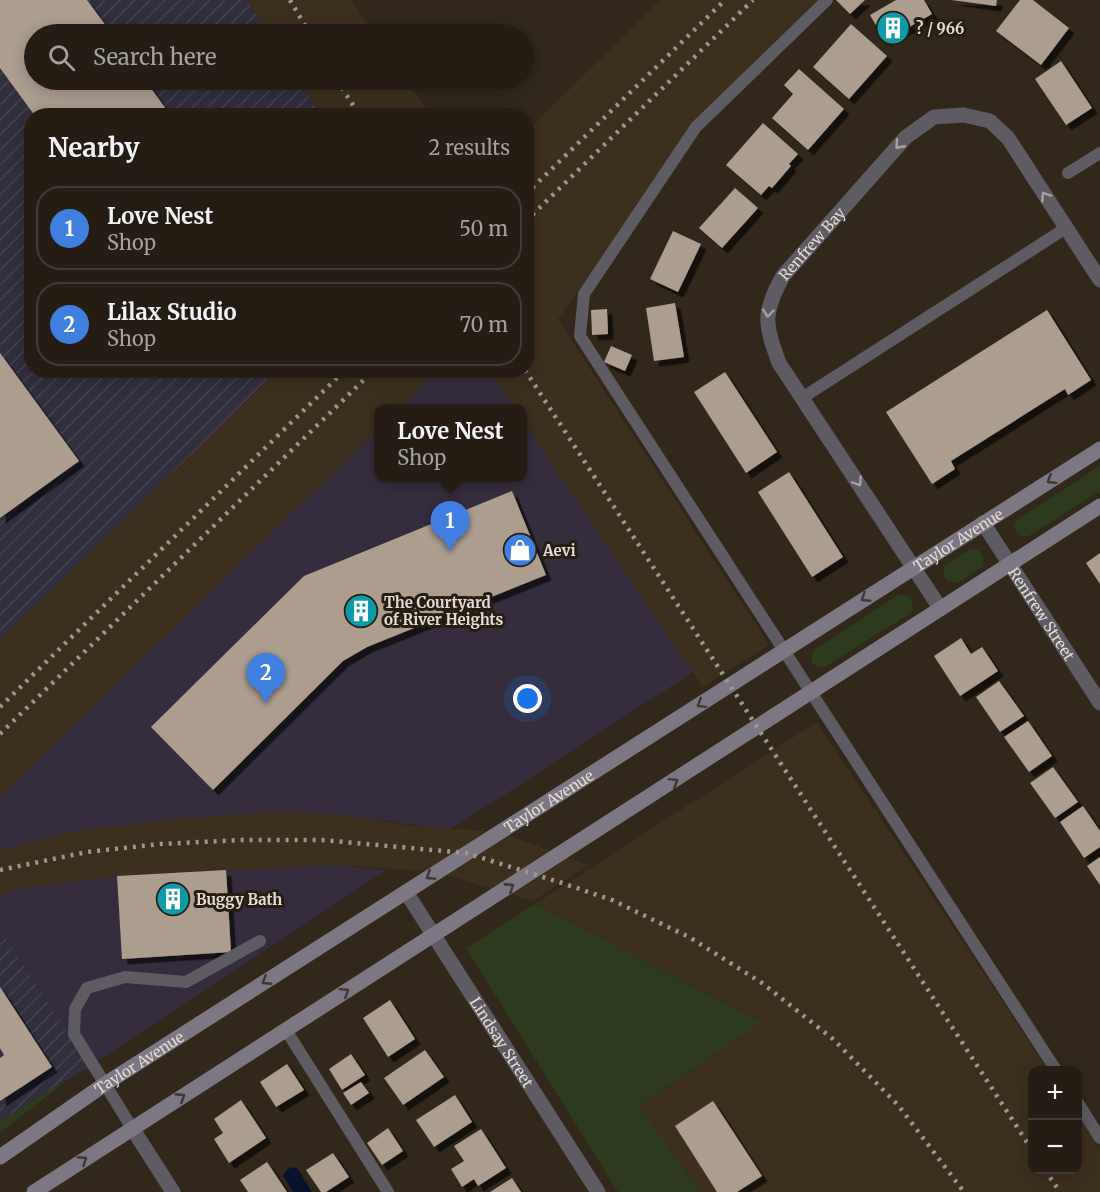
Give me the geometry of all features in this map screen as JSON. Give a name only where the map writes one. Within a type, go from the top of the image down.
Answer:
[{"type":"main road","name":"Taylor Avenue","points":[[0,1157],[105,1084],[1100,449]]},
{"type":"main road","points":[[34,1192],[434,934],[758,729],[809,692],[1100,506]]},
{"type":"street","name":"Renfrew Bay","points":[[940,608],[779,363],[767,328],[769,300],[783,276],[906,137],[933,117],[964,115],[990,121],[1008,138],[1100,280]]},
{"type":"street","name":"Renfrew Street","points":[[983,523],[1100,703]]},
{"type":"street","name":"Lindsay Street","points":[[406,892],[598,1192]]},
{"type":"street","points":[[132,1128],[173,1192]]},
{"type":"lane","points":[[827,0],[696,127],[584,294],[580,336],[1053,1066]]},
{"type":"lane","points":[[1068,173],[1100,153]]},
{"type":"lane","points":[[802,398],[1066,228]]},
{"type":"lane","points":[[132,1128],[74,1034],[75,1009],[87,988],[125,977],[186,982],[260,940]]},
{"type":"lane","points":[[286,1030],[388,1192]]},
{"type":"lane","points":[[1082,1111],[1100,1138]]},
{"type":"shaded area","points":[[0,0],[247,0],[263,24],[24,24],[24,90],[305,90],[316,108],[24,108],[24,378],[270,378],[0,640]]},
{"type":"shaded area","points":[[247,0],[351,0],[368,24],[263,24]]},
{"type":"shaded area","points":[[660,0],[827,0],[696,127],[558,319],[769,645],[703,687],[527,427],[527,404],[511,404],[493,378],[534,378],[534,124]]},
{"type":"shaded area","points":[[305,90],[413,90],[426,108],[316,108]]},
{"type":"shaded area","points":[[270,378],[431,378],[403,404],[374,404],[374,433],[0,797],[0,640]]},
{"type":"shaded area","points":[[430,378],[493,378],[511,404],[403,404]]},
{"type":"shaded area","points":[[527,427],[693,672],[450,830],[343,815],[280,812],[176,819],[74,831],[0,850],[0,797],[374,433],[374,482],[527,482]]},
{"type":"shaded area","points":[[817,722],[1045,1066],[1028,1066],[1028,1174],[1082,1174],[1082,1121],[1100,1149],[1100,1192],[699,1192],[640,1105],[762,1022],[535,904]]},
{"type":"shaded area","points":[[280,812],[343,815],[414,826],[500,832],[588,865],[533,901],[437,872],[335,865],[117,876],[23,888],[0,896],[0,850],[74,831],[176,819]]},
{"type":"shaded area","points":[[335,865],[387,870],[90,1066],[0,929],[0,896],[23,888],[117,876]]},
{"type":"shaded area","points":[[0,929],[90,1066],[0,1121]]},
{"type":"green space","points":[[1100,466],[1100,491],[1029,536],[1022,537],[1016,532],[1014,525],[1018,519]]},
{"type":"green space","points":[[971,549],[978,550],[983,555],[983,566],[958,583],[948,581],[943,575],[945,565]]},
{"type":"green space","points":[[898,595],[906,596],[911,600],[913,606],[911,613],[825,667],[818,667],[812,663],[811,656],[814,650]]},
{"type":"green space","points":[[535,904],[762,1022],[640,1105],[699,1192],[618,1192],[466,948]]},
{"type":"green space","points":[[69,1079],[0,1133],[0,1121]]},
{"type":"water","points":[[293,1167],[298,1169],[312,1192],[293,1192],[283,1176],[286,1170]]},
{"type":"building","points":[[0,0],[87,0],[105,24],[24,24],[24,90],[152,90],[165,108],[29,108],[0,68]]},
{"type":"building","points":[[836,0],[865,0],[850,14]]},
{"type":"building","name":"? / 966","points":[[896,0],[924,0],[932,14],[885,41],[870,15]]},
{"type":"building","points":[[951,0],[997,0],[996,6]]},
{"type":"building","points":[[1020,0],[1033,0],[1069,28],[1041,65],[996,31]]},
{"type":"building","points":[[851,24],[887,56],[849,99],[813,67]]},
{"type":"building","points":[[1061,61],[1092,108],[1066,125],[1035,79]]},
{"type":"building","points":[[799,69],[844,109],[808,150],[772,118],[793,94],[784,85]]},
{"type":"building","points":[[763,123],[798,154],[772,188],[769,186],[761,195],[726,165]]},
{"type":"building","points":[[735,188],[758,208],[722,248],[699,228]]},
{"type":"building","points":[[673,231],[701,244],[678,292],[650,279]]},
{"type":"building","points":[[675,303],[684,357],[654,361],[646,308]]},
{"type":"building","points":[[607,309],[608,334],[592,335],[591,310]]},
{"type":"building","points":[[1047,310],[1091,380],[1068,395],[1065,389],[951,461],[955,469],[932,484],[886,412]]},
{"type":"building","points":[[611,346],[632,355],[625,371],[604,362]]},
{"type":"building","points":[[0,353],[79,461],[0,518]]},
{"type":"building","points":[[725,372],[777,452],[746,473],[694,392]]},
{"type":"building","points":[[789,472],[843,557],[812,577],[758,492]]},
{"type":"building","name":"The Courtyard of River Heights","points":[[512,491],[546,575],[367,647],[343,661],[213,790],[151,727],[304,576]]},
{"type":"building","points":[[1100,553],[1100,584],[1086,563]]},
{"type":"building","points":[[961,638],[971,654],[982,647],[998,671],[960,696],[934,656]]},
{"type":"building","points":[[999,681],[1024,716],[1000,732],[976,697]]},
{"type":"building","points":[[1028,721],[1052,756],[1029,772],[1004,737]]},
{"type":"building","points":[[1053,767],[1078,802],[1055,818],[1030,783]]},
{"type":"building","points":[[1083,806],[1100,831],[1100,847],[1084,858],[1060,822]]},
{"type":"building","points":[[1100,857],[1100,885],[1087,866]]},
{"type":"building","name":"Buggy Bath","points":[[226,870],[231,952],[122,959],[117,876]]},
{"type":"building","points":[[0,987],[52,1067],[0,1101],[0,1058],[4,1055],[0,1048]]},
{"type":"building","points":[[390,1000],[415,1039],[388,1057],[363,1018]]},
{"type":"building","points":[[425,1050],[444,1077],[403,1105],[384,1078]]},
{"type":"building","points":[[351,1054],[365,1075],[342,1090],[329,1069]]},
{"type":"building","points":[[287,1064],[304,1090],[276,1107],[260,1082]]},
{"type":"building","points":[[361,1082],[369,1093],[351,1105],[343,1093]]},
{"type":"building","points":[[455,1095],[472,1122],[434,1147],[416,1120]]},
{"type":"building","points":[[241,1100],[266,1138],[229,1163],[214,1139],[223,1133],[214,1119]]},
{"type":"building","points":[[713,1101],[762,1176],[737,1192],[717,1192],[675,1126]]},
{"type":"building","points":[[388,1128],[403,1151],[382,1165],[367,1143]]},
{"type":"building","points":[[481,1129],[506,1168],[478,1186],[474,1179],[462,1187],[451,1169],[464,1161],[454,1146]]},
{"type":"building","points":[[333,1153],[349,1177],[326,1192],[321,1192],[306,1170]]},
{"type":"building","points":[[267,1162],[287,1192],[248,1192],[240,1180]]},
{"type":"building","points":[[512,1178],[521,1192],[490,1192]]},
{"type":"railway","points":[[290,0],[304,24]]},
{"type":"railway","points":[[534,186],[725,0]]},
{"type":"railway","points":[[534,213],[753,0]]},
{"type":"railway","points":[[343,90],[355,108]]},
{"type":"railway","points":[[0,707],[337,378]]},
{"type":"railway","points":[[0,734],[366,378]]},
{"type":"railway","points":[[530,378],[1028,1144]]},
{"type":"railway","points":[[0,870],[87,852],[160,844],[242,840],[322,840],[466,853],[562,883],[612,900],[689,937],[762,983],[833,1039],[898,1105],[964,1192]]},
{"type":"railway","points":[[1048,1174],[1060,1192]]},
{"type":"place","name":"? / 966","points":[[893,28]]},
{"type":"place","name":"Aevi","points":[[520,550]]},
{"type":"place","name":"Love Nest","points":[[450,551]]},
{"type":"place","name":"The Courtyard of River Heights","points":[[361,611]]},
{"type":"place","name":"Lilax Studio","points":[[266,703]]},
{"type":"place","name":"Buggy Bath","points":[[173,899]]}]
